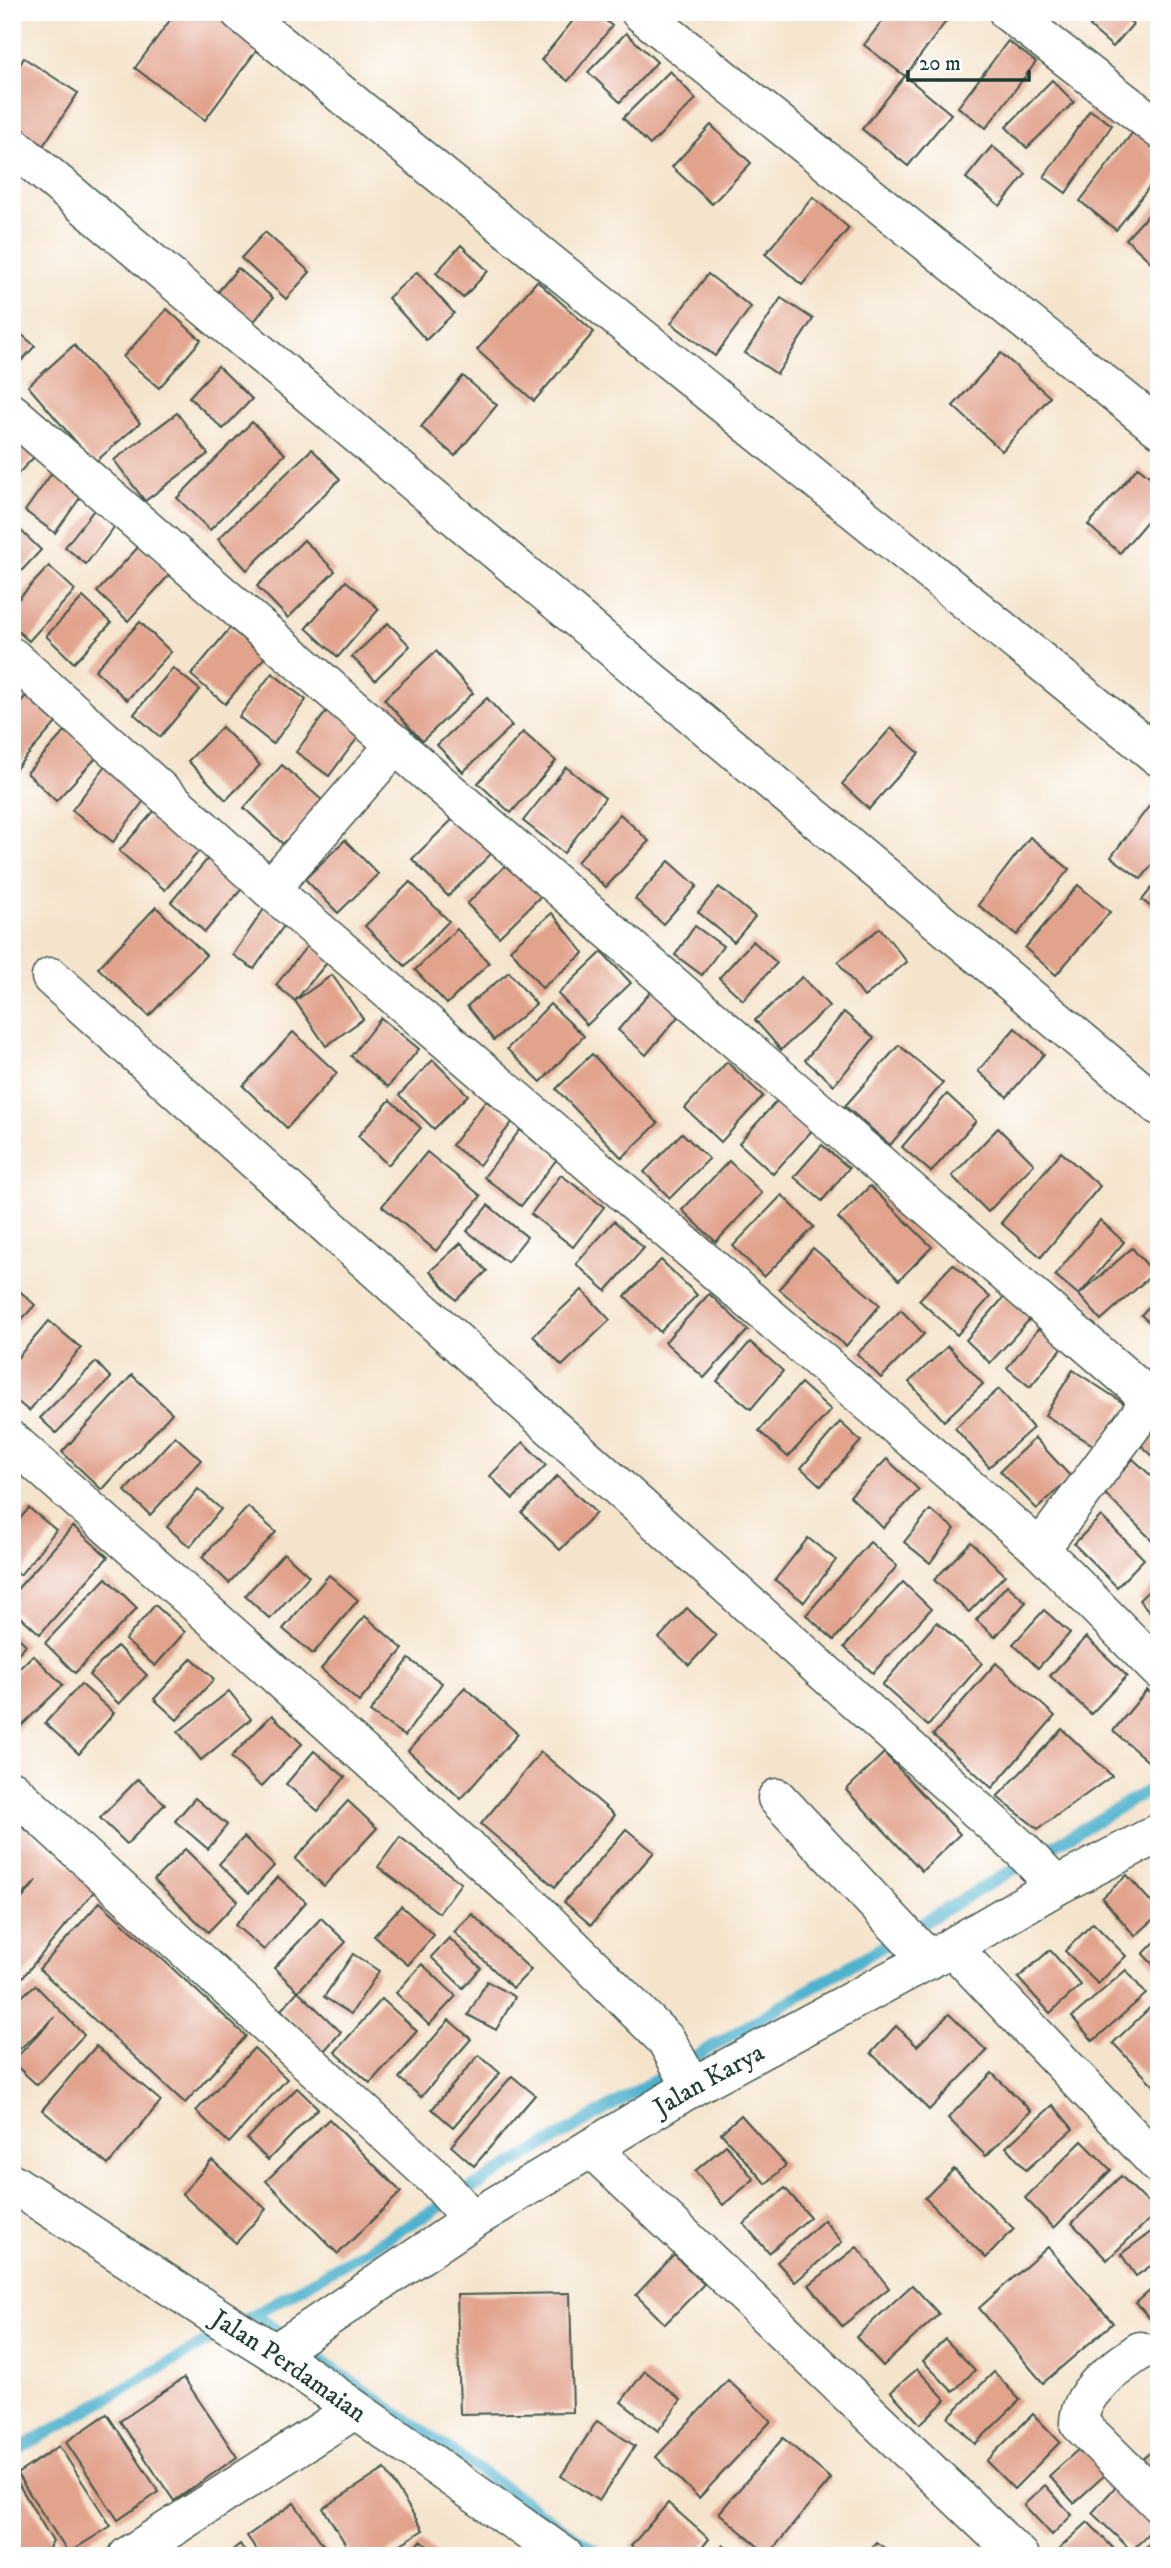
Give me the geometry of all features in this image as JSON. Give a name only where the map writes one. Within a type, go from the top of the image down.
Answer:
[{"type":"street","points":[[240,12],[1159,757]]},
{"type":"street","points":[[640,12],[1159,428]]},
{"type":"street","points":[[1008,12],[1159,129]]},
{"type":"street","points":[[12,145],[1159,1106]]},
{"type":"street","points":[[12,413],[1138,1388],[1144,1399],[1143,1411],[1040,1549]]},
{"type":"street","points":[[12,657],[270,889],[1040,1549],[1159,1670]]},
{"type":"street","points":[[270,889],[396,744]]},
{"type":"street","points":[[51,977],[1041,1870]]},
{"type":"street","points":[[12,1441],[231,1634],[526,1901],[666,2040],[688,2080]]},
{"type":"street","points":[[12,1790],[456,2201]]},
{"type":"street","points":[[777,1798],[1159,2165]]},
{"type":"street","name":"Jalan Karya","points":[[274,2352],[310,2328],[456,2201],[591,2148],[688,2080],[941,1953],[1041,1870],[1159,1833]]},
{"type":"street","points":[[591,2148],[1019,2556]]},
{"type":"street","name":"Jalan Perdamaian","points":[[12,2183],[274,2352],[354,2410],[522,2543],[564,2556]]},
{"type":"street","points":[[1140,2351],[1111,2371],[1088,2396],[1079,2413],[1079,2423],[1159,2503]]},
{"type":"street","points":[[128,2556],[354,2410]]},
{"type":"building","points":[[176,12],[226,12],[264,40],[205,120],[135,68]]},
{"type":"building","points":[[580,12],[595,12],[612,26],[568,81],[541,60]]},
{"type":"building","points":[[889,12],[953,12],[905,76],[864,45]]},
{"type":"building","points":[[1103,12],[1119,12],[1133,24],[1113,47],[1090,27]]},
{"type":"building","points":[[626,33],[657,62],[620,102],[588,72]]},
{"type":"building","points":[[1008,41],[1036,62],[986,128],[958,107]]},
{"type":"building","points":[[24,58],[78,93],[41,149],[12,130],[12,77]]},
{"type":"building","points":[[670,71],[696,99],[650,145],[623,118]]},
{"type":"building","points":[[905,76],[951,114],[908,166],[862,129]]},
{"type":"building","points":[[1052,80],[1074,102],[1027,148],[1006,127]]},
{"type":"building","points":[[1090,110],[1112,125],[1066,193],[1044,177]]},
{"type":"building","points":[[711,125],[751,163],[712,204],[672,167]]},
{"type":"building","points":[[1133,132],[1159,152],[1159,174],[1116,230],[1080,201]]},
{"type":"building","points":[[992,146],[1026,174],[1000,206],[966,178]]},
{"type":"building","points":[[813,197],[849,228],[802,285],[765,254]]},
{"type":"building","points":[[1159,203],[1159,258],[1153,264],[1126,239]]},
{"type":"building","points":[[265,232],[310,272],[286,299],[241,258]]},
{"type":"building","points":[[461,245],[488,271],[463,298],[436,273]]},
{"type":"building","points":[[238,268],[273,298],[252,324],[217,293]]},
{"type":"building","points":[[417,272],[454,313],[426,340],[388,298]]},
{"type":"building","points":[[708,274],[751,307],[715,356],[671,323]]},
{"type":"building","points":[[537,281],[594,332],[534,401],[477,350]]},
{"type":"building","points":[[781,298],[813,319],[777,374],[745,353]]},
{"type":"building","points":[[167,309],[201,340],[159,388],[123,357]]},
{"type":"building","points":[[12,326],[35,346],[12,371]]},
{"type":"building","points":[[74,345],[140,423],[94,463],[28,386]]},
{"type":"building","points":[[1001,353],[1050,397],[1002,451],[953,406]]},
{"type":"building","points":[[218,366],[252,399],[223,429],[189,397]]},
{"type":"building","points":[[463,376],[497,405],[455,456],[421,427]]},
{"type":"building","points":[[177,413],[208,454],[145,501],[114,460]]},
{"type":"building","points":[[252,422],[285,454],[210,530],[177,498]]},
{"type":"building","points":[[12,434],[35,456],[12,480]]},
{"type":"building","points":[[312,449],[340,479],[247,570],[218,539]]},
{"type":"building","points":[[57,466],[87,488],[55,533],[25,511]]},
{"type":"building","points":[[1138,467],[1159,484],[1159,507],[1120,553],[1088,525]]},
{"type":"building","points":[[94,510],[115,526],[86,564],[65,547]]},
{"type":"building","points":[[12,522],[41,550],[12,581]]},
{"type":"building","points":[[304,540],[335,571],[288,618],[257,586]]},
{"type":"building","points":[[140,545],[170,574],[128,621],[97,592]]},
{"type":"building","points":[[49,566],[75,590],[29,641],[12,626],[12,606]]},
{"type":"building","points":[[346,581],[379,609],[338,657],[306,628]]},
{"type":"building","points":[[83,597],[111,623],[74,663],[46,636]]},
{"type":"building","points":[[140,622],[171,652],[127,700],[95,670]]},
{"type":"building","points":[[388,623],[410,646],[375,680],[352,657]]},
{"type":"building","points":[[230,628],[265,657],[225,704],[191,675]]},
{"type":"building","points":[[436,651],[473,693],[422,741],[384,699]]},
{"type":"building","points":[[173,668],[200,690],[160,737],[134,714]]},
{"type":"building","points":[[272,673],[306,700],[273,744],[239,717]]},
{"type":"building","points":[[26,696],[56,723],[12,773],[12,711]]},
{"type":"building","points":[[487,698],[512,726],[463,772],[437,745]]},
{"type":"building","points":[[329,708],[362,732],[329,776],[296,752]]},
{"type":"building","points":[[222,727],[260,765],[226,800],[188,761]]},
{"type":"building","points":[[891,728],[919,753],[869,809],[842,784]]},
{"type":"building","points":[[67,729],[97,757],[56,801],[27,773]]},
{"type":"building","points":[[523,732],[556,761],[511,813],[478,783]]},
{"type":"building","points":[[108,763],[148,795],[113,842],[72,810]]},
{"type":"building","points":[[282,765],[323,801],[283,844],[244,808]]},
{"type":"building","points":[[566,767],[605,798],[564,853],[523,821]]},
{"type":"building","points":[[1153,801],[1159,805],[1159,856],[1141,879],[1111,857]]},
{"type":"building","points":[[155,810],[201,849],[165,890],[119,851]]},
{"type":"building","points":[[459,813],[495,850],[448,896],[412,859]]},
{"type":"building","points":[[620,814],[649,841],[606,887],[577,862]]},
{"type":"building","points":[[1030,837],[1069,869],[1017,935],[978,905]]},
{"type":"building","points":[[345,840],[378,874],[338,913],[305,879]]},
{"type":"building","points":[[211,855],[245,885],[205,932],[171,902]]},
{"type":"building","points":[[511,860],[544,893],[499,937],[467,904]]},
{"type":"building","points":[[669,861],[697,886],[663,924],[635,899]]},
{"type":"building","points":[[1159,879],[1159,913],[1142,900]]},
{"type":"building","points":[[410,882],[449,921],[405,966],[365,926]]},
{"type":"building","points":[[1078,885],[1110,912],[1056,975],[1025,948]]},
{"type":"building","points":[[719,887],[755,917],[734,942],[698,912]]},
{"type":"building","points":[[156,907],[206,955],[149,1016],[98,968]]},
{"type":"building","points":[[264,909],[285,924],[254,969],[233,955]]},
{"type":"building","points":[[552,913],[584,953],[542,988],[510,949]]},
{"type":"building","points":[[695,926],[723,946],[702,975],[675,955]]},
{"type":"building","points":[[880,928],[907,962],[864,997],[838,962]]},
{"type":"building","points":[[457,929],[489,963],[447,1004],[415,970]]},
{"type":"building","points":[[311,941],[331,958],[295,1001],[276,985]]},
{"type":"building","points":[[753,941],[777,963],[743,1000],[719,978]]},
{"type":"building","points":[[602,952],[631,983],[587,1025],[558,994]]},
{"type":"building","points":[[509,972],[536,1004],[494,1040],[467,1006]]},
{"type":"building","points":[[332,975],[363,1019],[326,1046],[295,1001]]},
{"type":"building","points":[[802,977],[829,1006],[781,1050],[755,1020]]},
{"type":"building","points":[[654,988],[682,1012],[646,1055],[618,1030]]},
{"type":"building","points":[[550,1004],[584,1036],[541,1082],[507,1049]]},
{"type":"building","points":[[844,1012],[874,1038],[834,1085],[805,1060]]},
{"type":"building","points":[[381,1018],[419,1049],[388,1087],[351,1056]]},
{"type":"building","points":[[1015,1028],[1044,1054],[1007,1097],[978,1071]]},
{"type":"building","points":[[293,1032],[337,1073],[287,1128],[243,1086]]},
{"type":"building","points":[[899,1045],[943,1083],[890,1145],[845,1106]]},
{"type":"building","points":[[592,1054],[658,1123],[622,1158],[556,1089]]},
{"type":"building","points":[[433,1060],[468,1095],[434,1129],[399,1095]]},
{"type":"building","points":[[727,1062],[763,1096],[721,1142],[685,1108]]},
{"type":"building","points":[[947,1094],[976,1121],[931,1172],[902,1147]]},
{"type":"building","points":[[782,1095],[816,1126],[773,1174],[739,1143]]},
{"type":"building","points":[[390,1100],[421,1128],[388,1165],[358,1136]]},
{"type":"building","points":[[486,1101],[513,1121],[479,1165],[452,1145]]},
{"type":"building","points":[[998,1128],[1034,1164],[988,1212],[952,1176]]},
{"type":"building","points":[[520,1130],[557,1159],[521,1206],[484,1177]]},
{"type":"building","points":[[682,1133],[709,1159],[670,1198],[644,1172]]},
{"type":"building","points":[[822,1145],[849,1168],[822,1201],[794,1177]]},
{"type":"building","points":[[427,1152],[481,1196],[436,1251],[382,1206]]},
{"type":"building","points":[[1061,1152],[1100,1186],[1041,1257],[1001,1223]]},
{"type":"building","points":[[729,1161],[762,1193],[716,1242],[682,1210]]},
{"type":"building","points":[[561,1175],[604,1207],[573,1247],[531,1214]]},
{"type":"building","points":[[870,1186],[932,1247],[899,1280],[838,1218]]},
{"type":"building","points":[[782,1195],[814,1227],[764,1277],[733,1246]]},
{"type":"building","points":[[488,1205],[527,1237],[507,1262],[467,1231]]},
{"type":"building","points":[[1100,1220],[1124,1242],[1079,1295],[1055,1275]]},
{"type":"building","points":[[614,1221],[644,1248],[606,1291],[576,1264]]},
{"type":"building","points":[[461,1243],[487,1271],[456,1300],[430,1271]]},
{"type":"building","points":[[813,1248],[880,1305],[846,1346],[779,1289]]},
{"type":"building","points":[[1132,1248],[1154,1273],[1101,1320],[1079,1295]]},
{"type":"building","points":[[661,1260],[697,1295],[660,1332],[625,1296]]},
{"type":"building","points":[[953,1264],[990,1297],[957,1335],[919,1300]]},
{"type":"building","points":[[12,1284],[35,1305],[12,1330]]},
{"type":"building","points":[[582,1290],[610,1320],[562,1366],[533,1336]]},
{"type":"building","points":[[709,1294],[748,1330],[704,1378],[665,1342]]},
{"type":"building","points":[[1005,1296],[1030,1319],[990,1363],[966,1340]]},
{"type":"building","points":[[1159,1296],[1159,1331],[1141,1315]]},
{"type":"building","points":[[901,1310],[924,1334],[881,1378],[857,1354]]},
{"type":"building","points":[[49,1321],[81,1348],[29,1411],[12,1397],[12,1364]]},
{"type":"building","points":[[1043,1323],[1067,1342],[1030,1387],[1007,1368]]},
{"type":"building","points":[[750,1342],[783,1371],[751,1409],[717,1381]]},
{"type":"building","points":[[948,1346],[983,1384],[944,1421],[909,1382]]},
{"type":"building","points":[[96,1362],[111,1378],[56,1433],[40,1418]]},
{"type":"building","points":[[1073,1370],[1125,1404],[1098,1448],[1045,1415]]},
{"type":"building","points":[[132,1375],[172,1413],[102,1490],[62,1452]]},
{"type":"building","points":[[801,1383],[831,1410],[788,1457],[759,1431]]},
{"type":"building","points":[[999,1389],[1033,1428],[989,1467],[955,1428]]},
{"type":"building","points":[[1159,1409],[1159,1452],[1154,1457],[1132,1437]]},
{"type":"building","points":[[840,1422],[861,1441],[821,1486],[801,1468]]},
{"type":"building","points":[[175,1436],[201,1460],[150,1515],[125,1491]]},
{"type":"building","points":[[1035,1438],[1071,1477],[1037,1509],[1000,1471]]},
{"type":"building","points":[[523,1442],[546,1465],[513,1499],[490,1476]]},
{"type":"building","points":[[887,1459],[919,1490],[883,1528],[850,1496]]},
{"type":"building","points":[[1133,1459],[1159,1483],[1159,1539],[1155,1543],[1103,1492]]},
{"type":"building","points":[[557,1476],[596,1513],[560,1550],[522,1513]]},
{"type":"building","points":[[198,1489],[221,1509],[190,1547],[167,1527]]},
{"type":"building","points":[[248,1507],[276,1532],[229,1583],[202,1557]]},
{"type":"building","points":[[29,1508],[56,1530],[20,1575],[12,1569],[12,1528]]},
{"type":"building","points":[[930,1510],[955,1529],[930,1563],[904,1542]]},
{"type":"building","points":[[1101,1516],[1144,1559],[1117,1587],[1074,1544]]},
{"type":"building","points":[[73,1526],[108,1557],[40,1634],[12,1609],[12,1595]]},
{"type":"building","points":[[808,1538],[836,1560],[804,1602],[775,1580]]},
{"type":"building","points":[[870,1542],[897,1566],[834,1640],[806,1615]]},
{"type":"building","points":[[971,1542],[1005,1575],[969,1612],[934,1580]]},
{"type":"building","points":[[284,1553],[309,1576],[270,1619],[245,1596]]},
{"type":"building","points":[[329,1575],[358,1600],[313,1654],[283,1629]]},
{"type":"building","points":[[106,1578],[137,1608],[75,1673],[45,1643]]},
{"type":"building","points":[[1159,1581],[1159,1622],[1139,1600]]},
{"type":"building","points":[[903,1582],[931,1609],[873,1673],[844,1647]]},
{"type":"building","points":[[1007,1585],[1026,1602],[995,1637],[976,1620]]},
{"type":"building","points":[[155,1605],[185,1632],[155,1666],[125,1640]]},
{"type":"building","points":[[687,1608],[716,1636],[689,1665],[659,1638]]},
{"type":"building","points":[[1044,1610],[1070,1633],[1038,1668],[1013,1644]]},
{"type":"building","points":[[365,1616],[403,1649],[359,1702],[321,1669]]},
{"type":"building","points":[[937,1622],[982,1663],[928,1726],[882,1685]]},
{"type":"building","points":[[12,1631],[26,1645],[12,1660]]},
{"type":"building","points":[[1086,1637],[1127,1676],[1091,1714],[1050,1676]]},
{"type":"building","points":[[117,1646],[147,1675],[119,1704],[89,1675]]},
{"type":"building","points":[[33,1655],[63,1685],[12,1735],[12,1676]]},
{"type":"building","points":[[192,1658],[214,1679],[177,1720],[154,1699]]},
{"type":"building","points":[[409,1659],[442,1683],[405,1736],[370,1712]]},
{"type":"building","points":[[996,1663],[1055,1716],[992,1788],[933,1735]]},
{"type":"building","points":[[81,1684],[114,1713],[79,1754],[45,1723]]},
{"type":"building","points":[[465,1687],[518,1734],[461,1799],[408,1751]]},
{"type":"building","points":[[1147,1690],[1159,1700],[1159,1771],[1113,1731]]},
{"type":"building","points":[[229,1691],[251,1719],[201,1760],[178,1732]]},
{"type":"building","points":[[272,1715],[302,1744],[261,1787],[231,1757]]},
{"type":"building","points":[[1062,1729],[1112,1776],[1038,1829],[997,1797]]},
{"type":"building","points":[[314,1751],[345,1777],[318,1811],[286,1784]]},
{"type":"building","points":[[541,1752],[615,1815],[555,1887],[481,1824]]},
{"type":"building","points":[[884,1753],[960,1834],[922,1871],[846,1790]]},
{"type":"building","points":[[138,1779],[165,1804],[127,1844],[100,1818]]},
{"type":"building","points":[[195,1798],[227,1825],[208,1849],[175,1821]]},
{"type":"building","points":[[348,1801],[377,1828],[324,1886],[295,1859]]},
{"type":"building","points":[[18,1823],[96,1889],[22,1978],[12,1969],[12,1911],[37,1880],[12,1908],[12,1829]]},
{"type":"building","points":[[626,1829],[654,1852],[591,1925],[564,1902]]},
{"type":"building","points":[[244,1837],[274,1866],[249,1893],[219,1864]]},
{"type":"building","points":[[400,1837],[461,1883],[439,1913],[378,1867]]},
{"type":"building","points":[[185,1849],[238,1901],[208,1932],[154,1880]]},
{"type":"building","points":[[1127,1875],[1159,1911],[1159,1915],[1135,1936],[1102,1898]]},
{"type":"building","points":[[278,1877],[306,1902],[264,1950],[235,1925]]},
{"type":"building","points":[[100,1902],[246,2036],[185,2103],[39,1969]]},
{"type":"building","points":[[401,1906],[434,1935],[408,1965],[374,1936]]},
{"type":"building","points":[[472,1914],[531,1970],[513,1988],[454,1932]]},
{"type":"building","points":[[321,1918],[346,1942],[298,1991],[274,1968]]},
{"type":"building","points":[[1093,1923],[1126,1956],[1098,1984],[1065,1951]]},
{"type":"building","points":[[449,1938],[481,1968],[463,1988],[431,1957]]},
{"type":"building","points":[[1159,1938],[1159,1971],[1143,1954]]},
{"type":"building","points":[[1050,1950],[1081,1985],[1050,2013],[1018,1978]]},
{"type":"building","points":[[353,1954],[379,1971],[351,2014],[324,1997]]},
{"type":"building","points":[[422,1964],[456,1996],[429,2025],[396,1993]]},
{"type":"building","points":[[1126,1970],[1146,1994],[1093,2041],[1072,2017]]},
{"type":"building","points":[[487,1981],[515,1997],[496,2030],[468,2015]]},
{"type":"building","points":[[35,1985],[84,2035],[37,2085],[12,2062],[55,2017],[12,2056],[12,2005]]},
{"type":"building","points":[[298,1991],[341,2032],[324,2051],[281,2010]]},
{"type":"building","points":[[382,1999],[417,2031],[370,2083],[335,2052]]},
{"type":"building","points":[[1159,1999],[1159,2082],[1154,2086],[1113,2043]]},
{"type":"building","points":[[949,2014],[987,2051],[929,2110],[871,2053],[896,2026],[917,2046]]},
{"type":"building","points":[[449,2020],[471,2039],[421,2097],[399,2078]]},
{"type":"building","points":[[96,2046],[161,2101],[108,2165],[42,2110]]},
{"type":"building","points":[[254,2048],[287,2079],[229,2143],[196,2111]]},
{"type":"building","points":[[479,2055],[500,2073],[453,2127],[432,2109]]},
{"type":"building","points":[[992,2073],[1031,2111],[986,2156],[948,2118]]},
{"type":"building","points":[[512,2076],[535,2095],[474,2166],[451,2146]]},
{"type":"building","points":[[297,2088],[318,2108],[268,2160],[247,2139]]},
{"type":"building","points":[[1053,2105],[1073,2129],[1026,2170],[1006,2147]]},
{"type":"building","points":[[741,2115],[786,2165],[766,2184],[721,2133]]},
{"type":"building","points":[[329,2119],[401,2192],[338,2254],[266,2181]]},
{"type":"building","points":[[1082,2141],[1111,2170],[1054,2228],[1025,2198]]},
{"type":"building","points":[[726,2145],[754,2179],[723,2205],[695,2171]]},
{"type":"building","points":[[212,2160],[266,2209],[236,2243],[182,2194]]},
{"type":"building","points":[[954,2169],[1014,2229],[986,2258],[925,2198]]},
{"type":"building","points":[[1121,2176],[1157,2212],[1107,2260],[1072,2223]]},
{"type":"building","points":[[785,2188],[810,2217],[769,2253],[744,2224]]},
{"type":"building","points":[[824,2220],[842,2242],[795,2282],[777,2262]]},
{"type":"building","points":[[1159,2226],[1159,2260],[1136,2276],[1121,2254]]},
{"type":"building","points":[[857,2247],[889,2288],[842,2326],[809,2285]]},
{"type":"building","points":[[1048,2247],[1113,2323],[1043,2383],[979,2308]]},
{"type":"building","points":[[674,2255],[704,2284],[665,2324],[636,2295]]},
{"type":"building","points":[[1159,2283],[1159,2329],[1136,2303]]},
{"type":"building","points":[[912,2285],[939,2314],[883,2366],[856,2337]]},
{"type":"building","points":[[570,2293],[573,2412],[460,2414],[457,2295]]},
{"type":"building","points":[[945,2339],[975,2370],[953,2392],[923,2361]]},
{"type":"building","points":[[917,2369],[946,2400],[920,2424],[891,2392]]},
{"type":"building","points":[[645,2371],[681,2400],[658,2431],[621,2402]]},
{"type":"building","points":[[994,2372],[1020,2400],[975,2444],[948,2417]]},
{"type":"building","points":[[184,2378],[237,2457],[174,2501],[120,2421]]},
{"type":"building","points":[[728,2380],[771,2421],[699,2498],[656,2457]]},
{"type":"building","points":[[107,2414],[159,2492],[118,2520],[66,2442]]},
{"type":"building","points":[[1033,2414],[1060,2442],[1014,2489],[986,2461]]},
{"type":"building","points":[[597,2421],[635,2446],[599,2501],[561,2476]]},
{"type":"building","points":[[783,2438],[831,2479],[768,2555],[719,2513]]},
{"type":"building","points":[[1159,2444],[1159,2480],[1141,2461]]},
{"type":"building","points":[[59,2446],[111,2526],[68,2553],[17,2474]]},
{"type":"building","points":[[1081,2447],[1106,2474],[1074,2503],[1049,2476]]},
{"type":"building","points":[[385,2469],[423,2530],[382,2556],[353,2556],[323,2508]]},
{"type":"building","points":[[16,2480],[53,2542],[44,2556],[12,2556],[12,2482]]},
{"type":"building","points":[[1118,2484],[1159,2521],[1132,2551],[1092,2513]]},
{"type":"building","points":[[1045,2485],[1072,2515],[1052,2535],[1024,2505]]},
{"type":"building","points":[[294,2503],[331,2556],[261,2556],[247,2536]]},
{"type":"building","points":[[668,2503],[709,2539],[695,2556],[642,2556],[631,2546]]},
{"type":"building","points":[[1088,2522],[1116,2551],[1111,2556],[1068,2556],[1060,2548]]},
{"type":"building","points":[[1159,2532],[1159,2556],[1138,2556]]},
{"type":"building","points":[[421,2541],[440,2556],[409,2556]]},
{"type":"building","points":[[876,2542],[896,2556],[866,2556]]},
{"type":"building","points":[[240,2544],[248,2556],[225,2556]]},
{"type":"building","points":[[723,2545],[736,2556],[715,2556]]},
{"type":"waterway","points":[[12,2453],[339,2266],[1159,1784]]},
{"type":"waterway","points":[[255,2315],[603,2556]]}]
